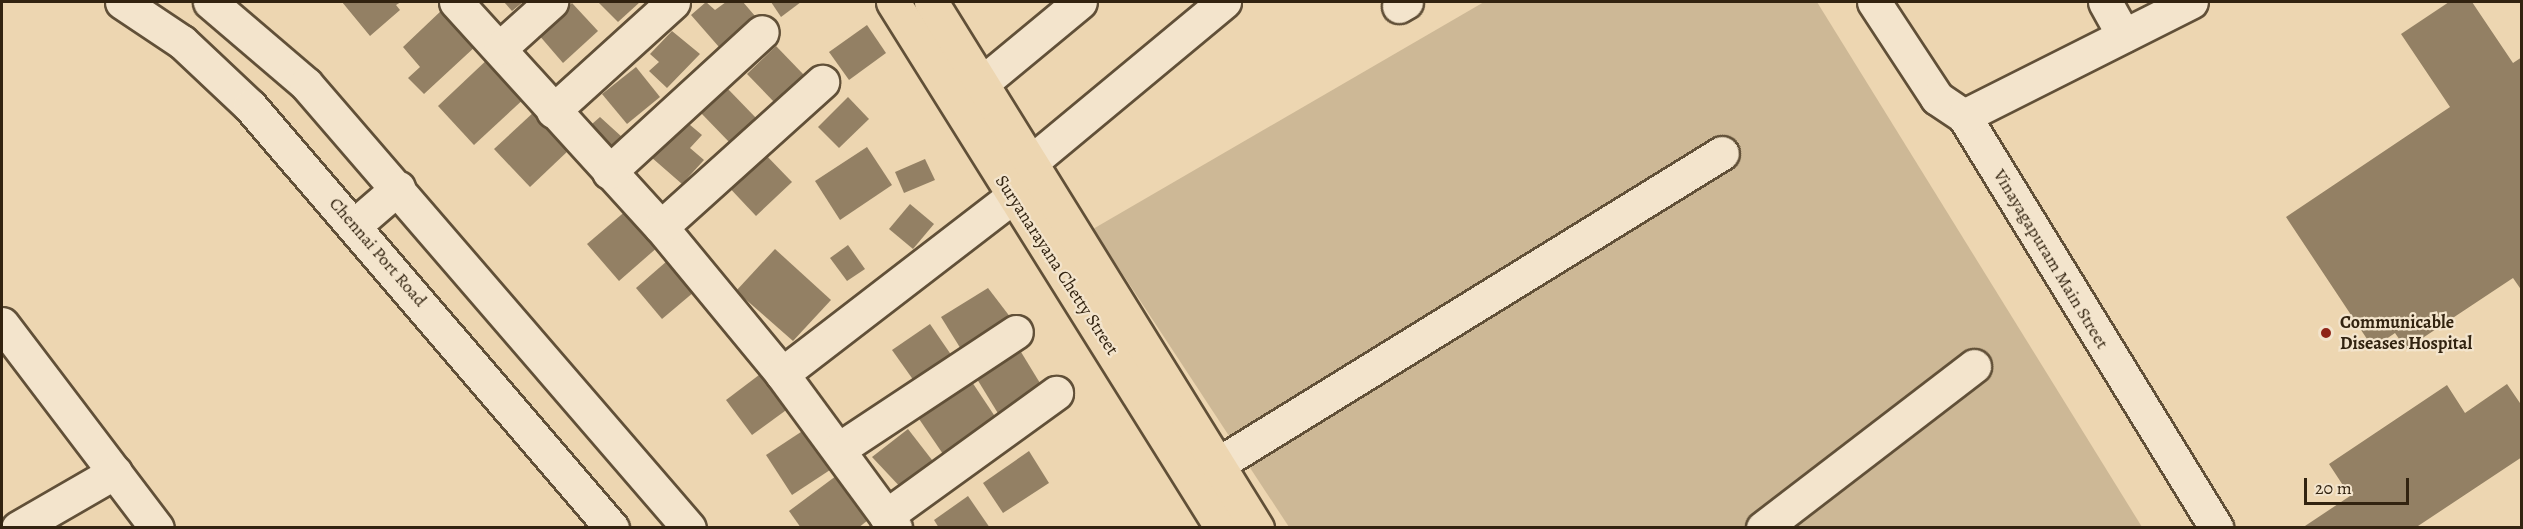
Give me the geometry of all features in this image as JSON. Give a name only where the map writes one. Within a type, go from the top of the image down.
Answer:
[{"type":"main road","name":"Suryanarayana Chetty Street","points":[[893,2],[1012,197],[1222,528]]},
{"type":"main road","name":"Suryanarayana Chetty Street","points":[[937,4],[982,83],[1257,528]]},
{"type":"street","name":"Chennai Port Road","points":[[122,2],[182,42],[250,106],[355,225],[612,528]]},
{"type":"street","points":[[210,2],[306,84],[689,528]]},
{"type":"street","points":[[456,2],[661,227],[782,374],[891,522],[1056,393]]},
{"type":"street","points":[[500,48],[551,2]]},
{"type":"street","points":[[553,111],[673,2]]},
{"type":"street","points":[[982,83],[1080,2]]},
{"type":"street","points":[[1031,162],[1224,2]]},
{"type":"street","name":"Vinayagapuram Main Street","points":[[1874,2],[1937,98],[1964,116],[2216,528]]},
{"type":"street","points":[[2105,2],[2123,35]]},
{"type":"street","points":[[1964,116],[2191,2]]},
{"type":"street","points":[[609,172],[762,32]]},
{"type":"street","points":[[661,227],[822,82]]},
{"type":"street","points":[[1218,464],[1722,153]]},
{"type":"street","points":[[355,225],[398,188]]},
{"type":"street","points":[[782,374],[1012,197]]},
{"type":"street","points":[[2,324],[157,528]]},
{"type":"street","points":[[839,449],[1016,332]]},
{"type":"street","points":[[1763,528],[1974,366]]},
{"type":"street","points":[[18,528],[115,472]]},
{"type":"shaded area","points":[[1484,2],[1817,2],[2142,527],[1289,527],[1093,229]]},
{"type":"building","points":[[342,2],[401,2],[396,5],[400,10],[370,36]]},
{"type":"building","points":[[504,2],[523,2],[512,11]]},
{"type":"building","points":[[598,2],[640,2],[618,22]]},
{"type":"building","points":[[706,2],[715,10],[726,2],[743,2],[755,16],[719,47],[691,15]]},
{"type":"building","points":[[771,2],[801,2],[781,17]]},
{"type":"building","points":[[2449,2],[2472,2],[2513,63],[2522,57],[2522,291],[2513,278],[2406,349],[2395,333],[2373,348],[2286,217],[2450,107],[2401,34]]},
{"type":"building","points":[[572,3],[598,31],[563,63],[538,34]]},
{"type":"building","points":[[443,9],[477,45],[424,94],[408,78],[420,67],[403,47]]},
{"type":"building","points":[[867,25],[886,53],[849,80],[829,52]]},
{"type":"building","points":[[672,31],[700,54],[667,88],[649,71],[659,62],[650,54]]},
{"type":"building","points":[[776,46],[804,75],[775,103],[747,74]]},
{"type":"building","points":[[490,57],[527,96],[474,145],[438,106]]},
{"type":"building","points":[[636,67],[660,97],[627,124],[602,94]]},
{"type":"building","points":[[727,88],[757,119],[731,144],[701,113]]},
{"type":"building","points":[[848,97],[869,119],[839,148],[818,127]]},
{"type":"building","points":[[535,111],[570,149],[530,187],[494,149]]},
{"type":"building","points":[[600,117],[622,137],[630,129],[639,137],[610,157],[584,131]]},
{"type":"building","points":[[683,119],[702,135],[690,148],[704,160],[682,184],[651,157]]},
{"type":"building","points":[[867,147],[892,185],[840,220],[815,181]]},
{"type":"building","points":[[759,148],[792,182],[756,216],[724,182]]},
{"type":"building","points":[[925,159],[935,180],[904,193],[895,172]]},
{"type":"building","points":[[910,204],[934,224],[913,249],[889,229]]},
{"type":"building","points":[[628,209],[659,246],[619,281],[587,244]]},
{"type":"building","points":[[848,245],[865,269],[847,281],[830,258]]},
{"type":"building","points":[[775,249],[831,300],[793,341],[736,291]]},
{"type":"building","points":[[667,261],[694,292],[662,319],[636,288]]},
{"type":"building","points":[[988,288],[1014,322],[964,354],[941,317]]},
{"type":"building","points":[[930,324],[956,362],[919,388],[892,350]]},
{"type":"building","points":[[1021,352],[1043,388],[999,415],[977,379]]},
{"type":"building","points":[[763,372],[789,408],[752,435],[726,400]]},
{"type":"building","points":[[970,379],[996,418],[943,454],[917,416]]},
{"type":"building","points":[[2507,384],[2522,406],[2522,457],[2415,528],[2302,528],[2350,496],[2329,464],[2447,385],[2465,413]]},
{"type":"building","points":[[807,428],[833,468],[792,495],[766,455]]},
{"type":"building","points":[[908,429],[939,469],[904,491],[872,457]]},
{"type":"building","points":[[1029,451],[1049,483],[1003,513],[983,483]]},
{"type":"building","points":[[840,473],[877,513],[858,528],[801,528],[789,511]]},
{"type":"building","points":[[968,496],[990,528],[939,528],[934,520]]},
{"type":"place","name":"Communicable Diseases Hospital","points":[[2326,333]]}]
